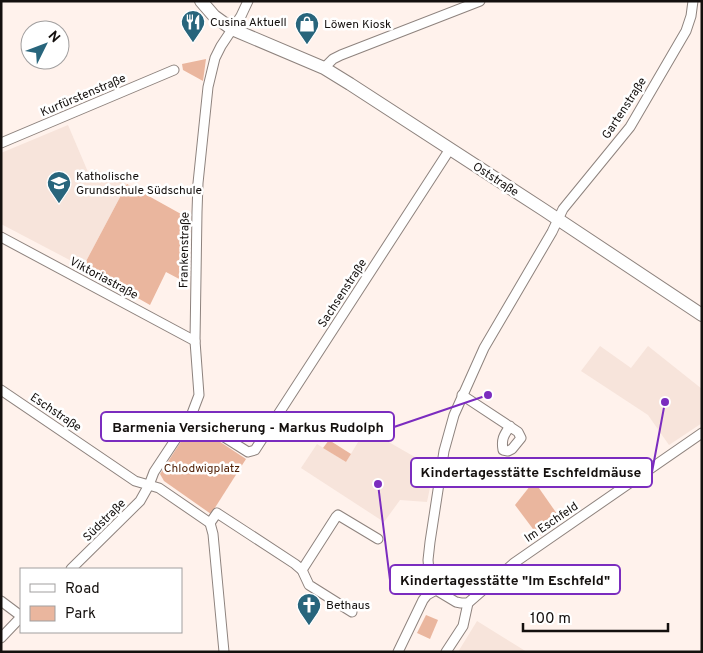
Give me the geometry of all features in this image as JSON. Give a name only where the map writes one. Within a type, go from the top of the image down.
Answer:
[{"type":"street","name":"Oststraße","points":[[202,1],[214,16],[232,30],[324,68],[701,312]]},
{"type":"street","name":"Frankenstraße","points":[[191,416],[199,396],[196,341],[197,212],[198,183],[208,87],[216,58],[248,1]]},
{"type":"street","points":[[324,68],[333,59],[341,55],[480,1]]},
{"type":"street","name":"Gartenstraße","points":[[558,219],[630,127],[686,31],[693,1]]},
{"type":"street","name":"Kurfürstenstraße","points":[[1,143],[174,70]]},
{"type":"street","name":"Sachsenstraße","points":[[191,416],[248,452],[255,450],[450,149]]},
{"type":"street","points":[[446,652],[463,626],[468,603],[456,602],[436,590],[428,571],[430,542],[444,451],[454,415],[484,348],[558,219]]},
{"type":"street","name":"Viktoriastraße","points":[[1,237],[196,341]]},
{"type":"street","name":"Eschstraße","points":[[1,390],[135,481],[149,485]]},
{"type":"street","points":[[462,395],[510,426]]},
{"type":"street","points":[[191,416],[154,472],[149,485],[159,488],[210,524],[213,534],[224,652]]},
{"type":"street","name":"Im Eschfeld","points":[[468,603],[522,557],[702,433]]},
{"type":"street","name":"Südstraße","points":[[72,568],[132,510],[140,501],[149,485]]},
{"type":"street","points":[[210,524],[217,513],[295,564],[302,570],[309,585],[352,612]]},
{"type":"street","points":[[302,570],[338,515],[378,539]]},
{"type":"street","points":[[398,652],[427,595],[436,590]]},
{"type":"street","points":[[1,601],[20,616]]},
{"type":"street","points":[[1,638],[20,618]]},
{"type":"shaded area","name":"Katholische Grundschule Südschule","points":[[68,125],[88,172],[95,169],[127,184],[83,267],[1,224],[1,153]]},
{"type":"shaded area","points":[[600,346],[631,368],[648,346],[702,389],[702,423],[669,445],[648,415],[581,371]]},
{"type":"shaded area","points":[[366,429],[434,468],[427,502],[400,500],[384,522],[301,468],[317,444],[346,462]]},
{"type":"shaded area","points":[[477,621],[527,652],[458,652]]},
{"type":"green space","points":[[206,59],[203,81],[183,70],[182,64]]},
{"type":"green space","points":[[127,184],[181,214],[183,281],[166,272],[150,305],[83,267]]},
{"type":"green space","name":"Chlodwigplatz","points":[[196,426],[246,459],[211,514],[164,481],[160,474],[189,429]]},
{"type":"green space","points":[[329,440],[351,454],[346,462],[323,448]]},
{"type":"green space","points":[[534,481],[562,521],[539,537],[515,505]]},
{"type":"green space","points":[[426,615],[438,620],[430,639],[417,633]]},
{"type":"place","name":"Cusina Aktuell","points":[[193,43]]},
{"type":"place","name":"Löwen Kiosk","points":[[307,45]]},
{"type":"place","name":"Katholische Grundschule Südschule","points":[[59,204]]},
{"type":"place","name":"Barmenia Versicherung - Markus Rudolph","points":[[488,395]]},
{"type":"place","name":"Kindertagesstätte Eschfeldmäuse","points":[[665,402]]},
{"type":"place","name":"Kindertagesstätte \"Im Eschfeld\"","points":[[378,484]]},
{"type":"place","name":"Bethaus","points":[[309,626]]}]
